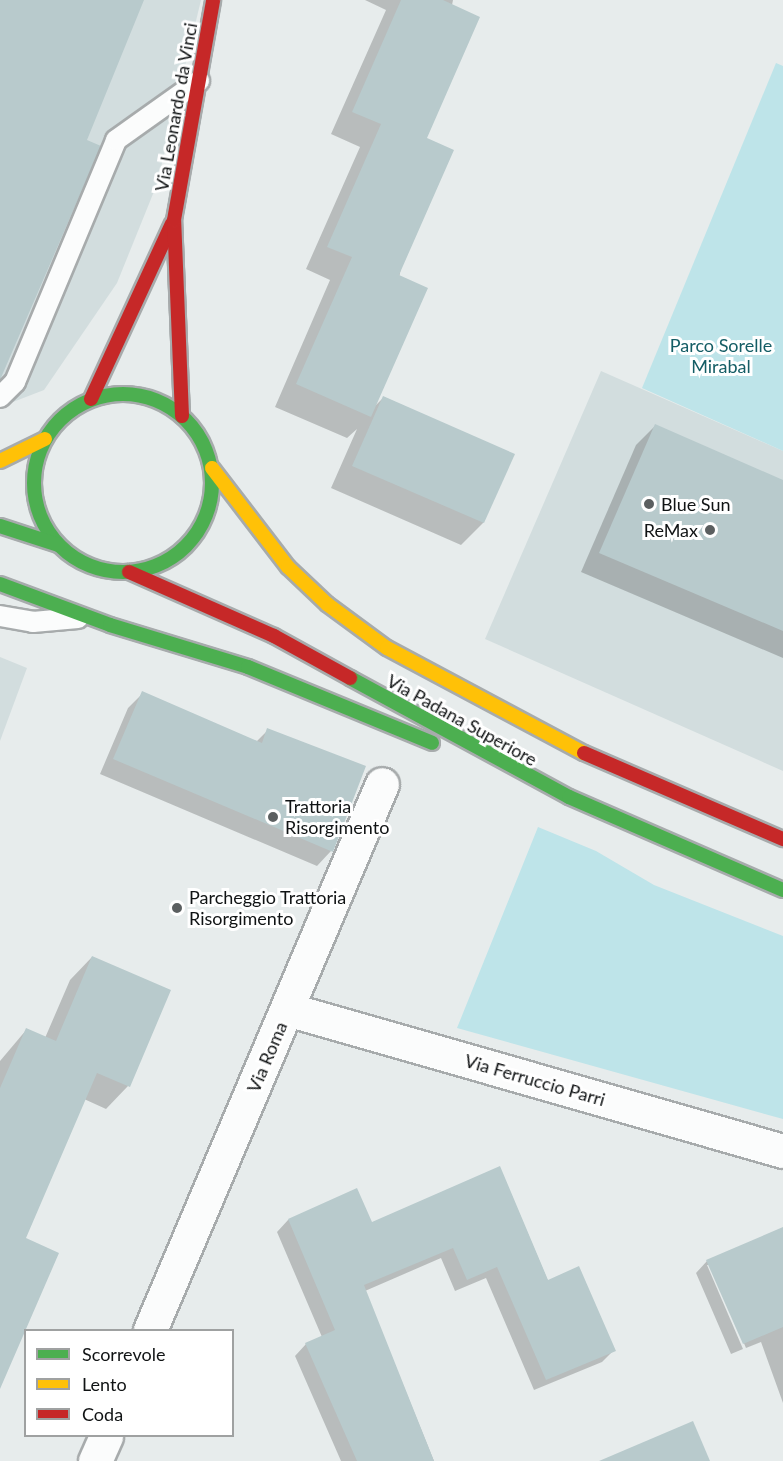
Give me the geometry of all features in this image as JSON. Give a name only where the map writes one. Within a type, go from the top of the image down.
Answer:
[{"type":"main road","name":"Via Leonardo da Vinci","points":[[182,416],[174,220],[213,0]]},
{"type":"main road","name":"Via Leonardo da Vinci","points":[[91,399],[174,220]]},
{"type":"main road","name":"Via Padana Superiore","points":[[58,545],[38,513],[34,496],[35,465],[45,439],[64,415],[91,399],[107,394],[140,395],[170,406],[182,416],[201,439],[212,468],[288,567],[327,604],[387,648],[615,768],[783,839]]},
{"type":"main road","name":"Via Padana Superiore","points":[[0,460],[45,439]]},
{"type":"main road","name":"Via Padana Superiore","points":[[129,572],[165,564],[190,541],[207,515],[213,490],[212,468]]},
{"type":"main road","name":"Via Padana Superiore","points":[[0,526],[58,545],[84,562],[129,572],[186,594],[274,636],[511,767],[613,818],[783,890]]},
{"type":"main road","points":[[0,584],[87,617],[231,661],[409,735],[511,767]]},
{"type":"street","name":"Via Roma","points":[[150,1329],[382,784]]},
{"type":"street","name":"Via Ferruccio Parri","points":[[287,1009],[783,1151]]},
{"type":"street","points":[[95,1461],[106,1437]]},
{"type":"lane","points":[[0,397],[15,382],[116,140],[199,81]]},
{"type":"lane","points":[[0,616],[33,622],[87,617]]},
{"type":"shaded area","points":[[0,0],[201,0],[157,184],[117,283],[44,390],[0,407]]},
{"type":"shaded area","points":[[601,371],[783,451],[783,771],[485,639]]},
{"type":"shaded area","points":[[0,657],[27,668],[0,741]]},
{"type":"green space","name":"Parco Sorelle Mirabal","points":[[776,63],[783,66],[783,451],[642,388]]},
{"type":"green space","points":[[538,827],[596,851],[654,885],[783,936],[783,1119],[457,1028]]},
{"type":"building","points":[[0,0],[144,0],[87,140],[101,146],[0,380]]},
{"type":"building","points":[[401,0],[443,0],[480,17],[427,138],[454,150],[399,275],[428,288],[371,417],[296,384],[352,257],[327,247],[381,124],[352,112]]},
{"type":"building","points":[[383,396],[515,454],[484,523],[352,466]]},
{"type":"building","points":[[655,424],[783,480],[783,631],[599,553]]},
{"type":"building","points":[[142,691],[262,743],[267,728],[366,766],[333,852],[113,759]]},
{"type":"building","points":[[92,956],[171,990],[130,1087],[97,1073],[26,1238],[59,1253],[26,1329],[24,1329],[0,1389],[0,1088],[26,1028],[56,1041]]},
{"type":"building","points":[[500,1166],[548,1280],[579,1266],[616,1351],[546,1380],[497,1267],[467,1280],[453,1248],[364,1285],[434,1461],[357,1461],[305,1343],[335,1330],[288,1219],[357,1188],[372,1222]]},
{"type":"building","points":[[783,1227],[783,1327],[743,1344],[706,1260]]},
{"type":"building","points":[[693,1421],[710,1461],[599,1461]]},
{"type":"traffic: fast","points":[[123,394],[140,395],[157,400],[186,420],[206,449],[211,466],[212,483],[211,500],[206,517],[186,546],[157,566],[140,571],[123,572],[106,571],[89,566],[60,546],[40,517],[35,500],[34,483],[35,466],[40,449],[60,420],[89,400],[106,395],[123,394]]},
{"type":"traffic: fast","points":[[0,526],[58,545]]},
{"type":"traffic: fast","points":[[0,584],[110,625],[248,667],[432,743]]},
{"type":"traffic: fast","points":[[350,678],[569,797],[783,890]]},
{"type":"traffic: slow","points":[[0,461],[45,439]]},
{"type":"traffic: slow","points":[[212,468],[288,567],[327,604],[387,648],[584,753]]},
{"type":"traffic: jam","points":[[182,416],[174,220],[213,0]]},
{"type":"traffic: jam","points":[[91,399],[172,224]]},
{"type":"traffic: jam","points":[[129,572],[274,636],[350,678]]},
{"type":"traffic: jam","points":[[584,753],[783,839]]},
{"type":"place","name":"Blue Sun","points":[[649,504]]},
{"type":"place","name":"ReMax","points":[[710,530]]},
{"type":"place","name":"Trattoria Risorgimento","points":[[273,817]]},
{"type":"place","name":"Parcheggio Trattoria Risorgimento","points":[[177,908]]}]
